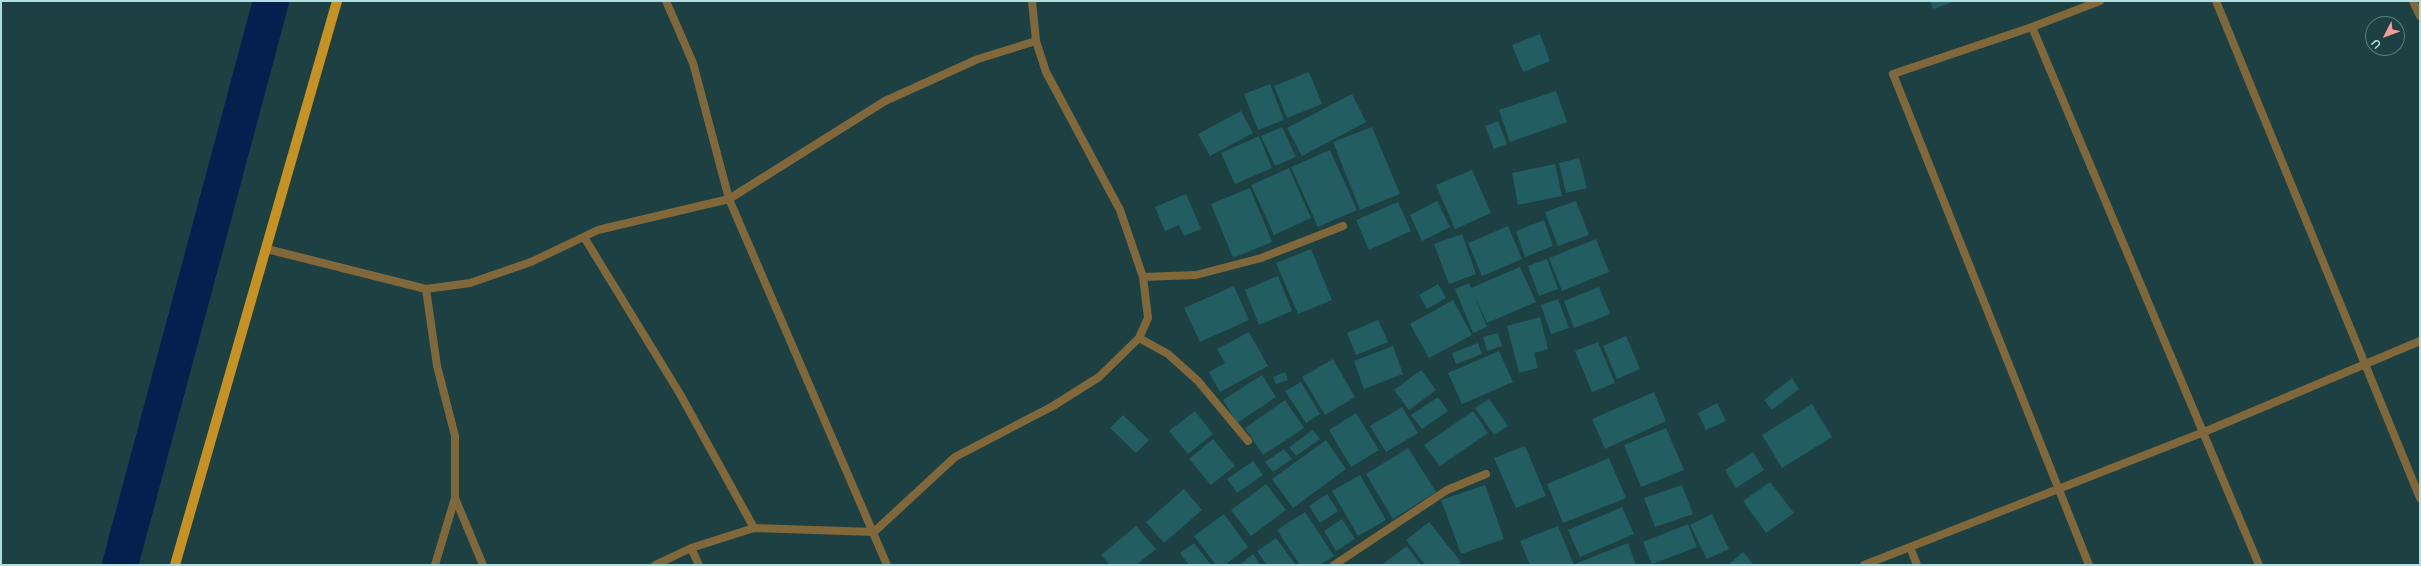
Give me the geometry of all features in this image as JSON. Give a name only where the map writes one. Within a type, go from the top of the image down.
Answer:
[{"type":"main road","points":[[175,565],[337,1]]},
{"type":"street","points":[[666,1],[692,63],[729,200],[887,565]]},
{"type":"street","points":[[655,565],[690,548],[754,528],[874,532],[954,457],[1054,406],[1099,377],[1140,338],[1148,318],[1143,277],[1120,210],[1046,72],[1036,41],[1032,1]]},
{"type":"street","points":[[2089,565],[1893,74],[2032,27],[2100,1]]},
{"type":"street","points":[[2216,1],[2420,498]]},
{"type":"street","points":[[2413,1],[2420,16]]},
{"type":"street","points":[[2032,27],[2259,565]]},
{"type":"street","points":[[267,249],[426,290],[470,283],[531,262],[598,230],[729,200],[885,101],[978,59],[1036,41]]},
{"type":"street","points":[[1143,277],[1196,275],[1261,258],[1343,226]]},
{"type":"street","points":[[584,237],[680,394],[754,528]]},
{"type":"street","points":[[426,290],[437,366],[454,436],[455,498],[435,565]]},
{"type":"street","points":[[1140,338],[1168,354],[1198,381],[1248,442]]},
{"type":"street","points":[[1864,565],[2204,432],[2366,366],[2420,341]]},
{"type":"street","points":[[1334,565],[1447,490],[1486,474]]},
{"type":"street","points":[[455,498],[484,565]]},
{"type":"street","points":[[1910,547],[1917,565]]},
{"type":"street","points":[[690,548],[700,565]]},
{"type":"building","points":[[1930,1],[1956,1],[1933,9]]},
{"type":"building","points":[[1540,34],[1550,61],[1523,72],[1512,45]]},
{"type":"building","points":[[1309,72],[1322,104],[1287,118],[1274,86]]},
{"type":"building","points":[[1270,84],[1284,120],[1258,130],[1244,94]]},
{"type":"building","points":[[1556,91],[1567,122],[1510,142],[1499,110]]},
{"type":"building","points":[[1352,94],[1366,122],[1302,156],[1287,128]]},
{"type":"building","points":[[1241,111],[1253,133],[1210,156],[1198,134]]},
{"type":"building","points":[[1498,121],[1507,144],[1494,149],[1485,126]]},
{"type":"building","points":[[1282,127],[1296,157],[1275,166],[1261,136]]},
{"type":"building","points":[[1372,127],[1400,194],[1360,210],[1333,142]]},
{"type":"building","points":[[1259,136],[1272,168],[1235,184],[1221,153]]},
{"type":"building","points":[[1330,150],[1357,210],[1318,227],[1291,167]]},
{"type":"building","points":[[1579,158],[1587,188],[1566,193],[1559,163]]},
{"type":"building","points":[[1555,164],[1562,196],[1518,205],[1512,173]]},
{"type":"building","points":[[1289,168],[1311,218],[1274,235],[1251,185]]},
{"type":"building","points":[[1472,170],[1491,213],[1455,229],[1436,185]]},
{"type":"building","points":[[1250,188],[1272,242],[1233,258],[1211,204]]},
{"type":"building","points":[[1186,194],[1201,229],[1184,236],[1179,225],[1165,231],[1155,207]]},
{"type":"building","points":[[1437,201],[1450,227],[1422,241],[1410,215]]},
{"type":"building","points":[[1576,201],[1589,235],[1558,246],[1545,212]]},
{"type":"building","points":[[1398,202],[1411,231],[1369,250],[1356,220]]},
{"type":"building","points":[[1544,220],[1553,246],[1525,257],[1516,231]]},
{"type":"building","points":[[1508,226],[1522,259],[1482,276],[1468,243]]},
{"type":"building","points":[[1462,234],[1476,274],[1449,284],[1434,244]]},
{"type":"building","points":[[1596,239],[1609,272],[1562,291],[1549,258]]},
{"type":"building","points":[[1311,249],[1332,300],[1298,314],[1276,263]]},
{"type":"building","points":[[1547,259],[1558,289],[1539,296],[1528,266]]},
{"type":"building","points":[[1520,267],[1536,302],[1487,323],[1475,297],[1487,327],[1473,333],[1455,289],[1469,283],[1471,288]]},
{"type":"building","points":[[1278,276],[1292,311],[1259,325],[1245,290]]},
{"type":"building","points":[[1438,284],[1446,298],[1427,309],[1419,295]]},
{"type":"building","points":[[1234,286],[1249,320],[1200,342],[1184,308]]},
{"type":"building","points":[[1599,287],[1610,314],[1574,328],[1564,301]]},
{"type":"building","points":[[1558,299],[1569,328],[1551,334],[1541,305]]},
{"type":"building","points":[[1453,300],[1472,335],[1429,358],[1410,324]]},
{"type":"building","points":[[1540,317],[1548,349],[1534,353],[1538,368],[1519,373],[1507,326]]},
{"type":"building","points":[[1378,320],[1388,342],[1356,355],[1347,333]]},
{"type":"building","points":[[1249,332],[1268,366],[1220,392],[1209,372],[1225,363],[1217,349]]},
{"type":"building","points":[[1498,333],[1502,346],[1487,351],[1483,337]]},
{"type":"building","points":[[1626,336],[1640,369],[1617,379],[1603,346]]},
{"type":"building","points":[[1598,342],[1615,383],[1592,392],[1575,351]]},
{"type":"building","points":[[1478,343],[1482,354],[1456,364],[1452,353]]},
{"type":"building","points":[[1393,346],[1403,374],[1364,389],[1354,361]]},
{"type":"building","points":[[1499,351],[1513,382],[1462,404],[1448,373]]},
{"type":"building","points":[[1333,359],[1355,397],[1325,415],[1302,377]]},
{"type":"building","points":[[1421,370],[1436,390],[1409,410],[1394,390]]},
{"type":"building","points":[[1285,372],[1288,380],[1276,384],[1273,377]]},
{"type":"building","points":[[1262,375],[1276,397],[1237,423],[1223,400]]},
{"type":"building","points":[[1792,378],[1799,389],[1772,410],[1764,400]]},
{"type":"building","points":[[1301,382],[1320,414],[1306,423],[1285,391]]},
{"type":"building","points":[[1654,392],[1666,421],[1605,449],[1592,419]]},
{"type":"building","points":[[1438,397],[1448,411],[1422,429],[1411,415]]},
{"type":"building","points":[[1489,399],[1508,426],[1494,435],[1475,408]]},
{"type":"building","points":[[1285,400],[1304,428],[1263,455],[1245,428]]},
{"type":"building","points":[[1717,403],[1726,421],[1706,430],[1698,413]]},
{"type":"building","points":[[1812,404],[1832,437],[1782,468],[1762,435]]},
{"type":"building","points":[[1402,407],[1418,433],[1386,452],[1370,426]]},
{"type":"building","points":[[1195,411],[1213,434],[1188,454],[1169,431]]},
{"type":"building","points":[[1473,411],[1488,433],[1440,466],[1424,445]]},
{"type":"building","points":[[1356,413],[1379,450],[1351,467],[1329,430]]},
{"type":"building","points":[[1123,415],[1149,440],[1136,453],[1110,428]]},
{"type":"building","points":[[1666,428],[1684,470],[1641,487],[1624,445]]},
{"type":"building","points":[[1313,430],[1320,439],[1296,456],[1289,447]]},
{"type":"building","points":[[1213,439],[1235,466],[1211,485],[1189,459]]},
{"type":"building","points":[[1326,440],[1346,469],[1293,508],[1272,479]]},
{"type":"building","points":[[1525,446],[1546,496],[1516,508],[1494,458]]},
{"type":"building","points":[[1408,448],[1436,492],[1393,519],[1366,474]]},
{"type":"building","points":[[1284,449],[1292,459],[1273,472],[1265,462]]},
{"type":"building","points":[[1753,452],[1764,470],[1736,488],[1725,470]]},
{"type":"building","points":[[1609,458],[1626,498],[1563,523],[1547,484]]},
{"type":"building","points":[[1253,461],[1263,475],[1237,493],[1227,479]]},
{"type":"building","points":[[1360,475],[1386,520],[1358,536],[1332,491]]},
{"type":"building","points":[[1770,482],[1794,513],[1766,533],[1743,501]]},
{"type":"building","points":[[1266,484],[1286,510],[1251,536],[1231,510]]},
{"type":"building","points":[[1485,485],[1504,539],[1461,554],[1441,500]]},
{"type":"building","points":[[1682,485],[1693,514],[1655,527],[1644,498]]},
{"type":"building","points":[[1184,489],[1202,510],[1164,543],[1146,522]]},
{"type":"building","points":[[1327,494],[1338,511],[1320,523],[1309,506]]},
{"type":"building","points":[[1622,507],[1634,534],[1580,557],[1568,530]]},
{"type":"building","points":[[1305,512],[1334,556],[1320,565],[1300,565],[1277,530]]},
{"type":"building","points":[[1224,514],[1248,547],[1225,565],[1216,565],[1194,536]]},
{"type":"building","points":[[1712,514],[1729,549],[1707,559],[1690,525]]},
{"type":"building","points":[[1342,519],[1355,539],[1336,551],[1324,531]]},
{"type":"building","points":[[1429,522],[1461,562],[1457,565],[1425,565],[1406,540]]},
{"type":"building","points":[[1688,524],[1697,547],[1652,564],[1643,542]]},
{"type":"building","points":[[1136,526],[1156,549],[1136,565],[1110,565],[1101,555]]},
{"type":"building","points":[[1558,526],[1574,565],[1530,565],[1520,541]]},
{"type":"building","points":[[1276,538],[1296,565],[1267,565],[1257,551]]},
{"type":"building","points":[[1194,543],[1211,565],[1189,565],[1180,553]]},
{"type":"building","points":[[1628,543],[1636,565],[1578,565],[1577,563]]},
{"type":"building","points":[[1407,546],[1421,565],[1381,565]]},
{"type":"building","points":[[1743,552],[1754,565],[1728,565]]},
{"type":"building","points":[[1253,554],[1261,565],[1239,565]]},
{"type":"waterway","points":[[120,565],[271,1]]}]
